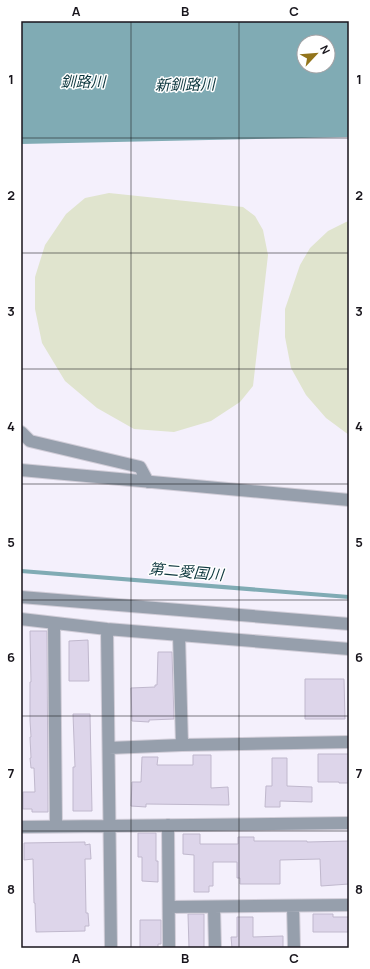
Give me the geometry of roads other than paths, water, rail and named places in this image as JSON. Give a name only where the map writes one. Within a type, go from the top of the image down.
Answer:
[{"type":"street","points":[[21,432],[30,441],[140,467],[148,482]]},
{"type":"street","points":[[21,470],[349,500]]},
{"type":"street","points":[[21,597],[349,624]]},
{"type":"street","points":[[21,619],[107,629],[349,649]]},
{"type":"street","points":[[54,623],[56,826]]},
{"type":"street","points":[[107,629],[111,948]]},
{"type":"street","points":[[179,635],[182,745]]},
{"type":"street","points":[[109,748],[349,742]]},
{"type":"street","points":[[21,827],[349,822]]},
{"type":"street","points":[[168,825],[169,948]]},
{"type":"street","points":[[169,907],[349,905]]},
{"type":"street","points":[[214,906],[215,948]]},
{"type":"street","points":[[293,906],[294,948]]},
{"type":"water","name":"釧路川","points":[[349,21],[349,137],[21,144],[21,22]]},
{"type":"waterway","name":"第二愛国川","points":[[21,571],[349,597]]},
{"type":"water label","name":"新釧路川","points":[[185,85]]}]
